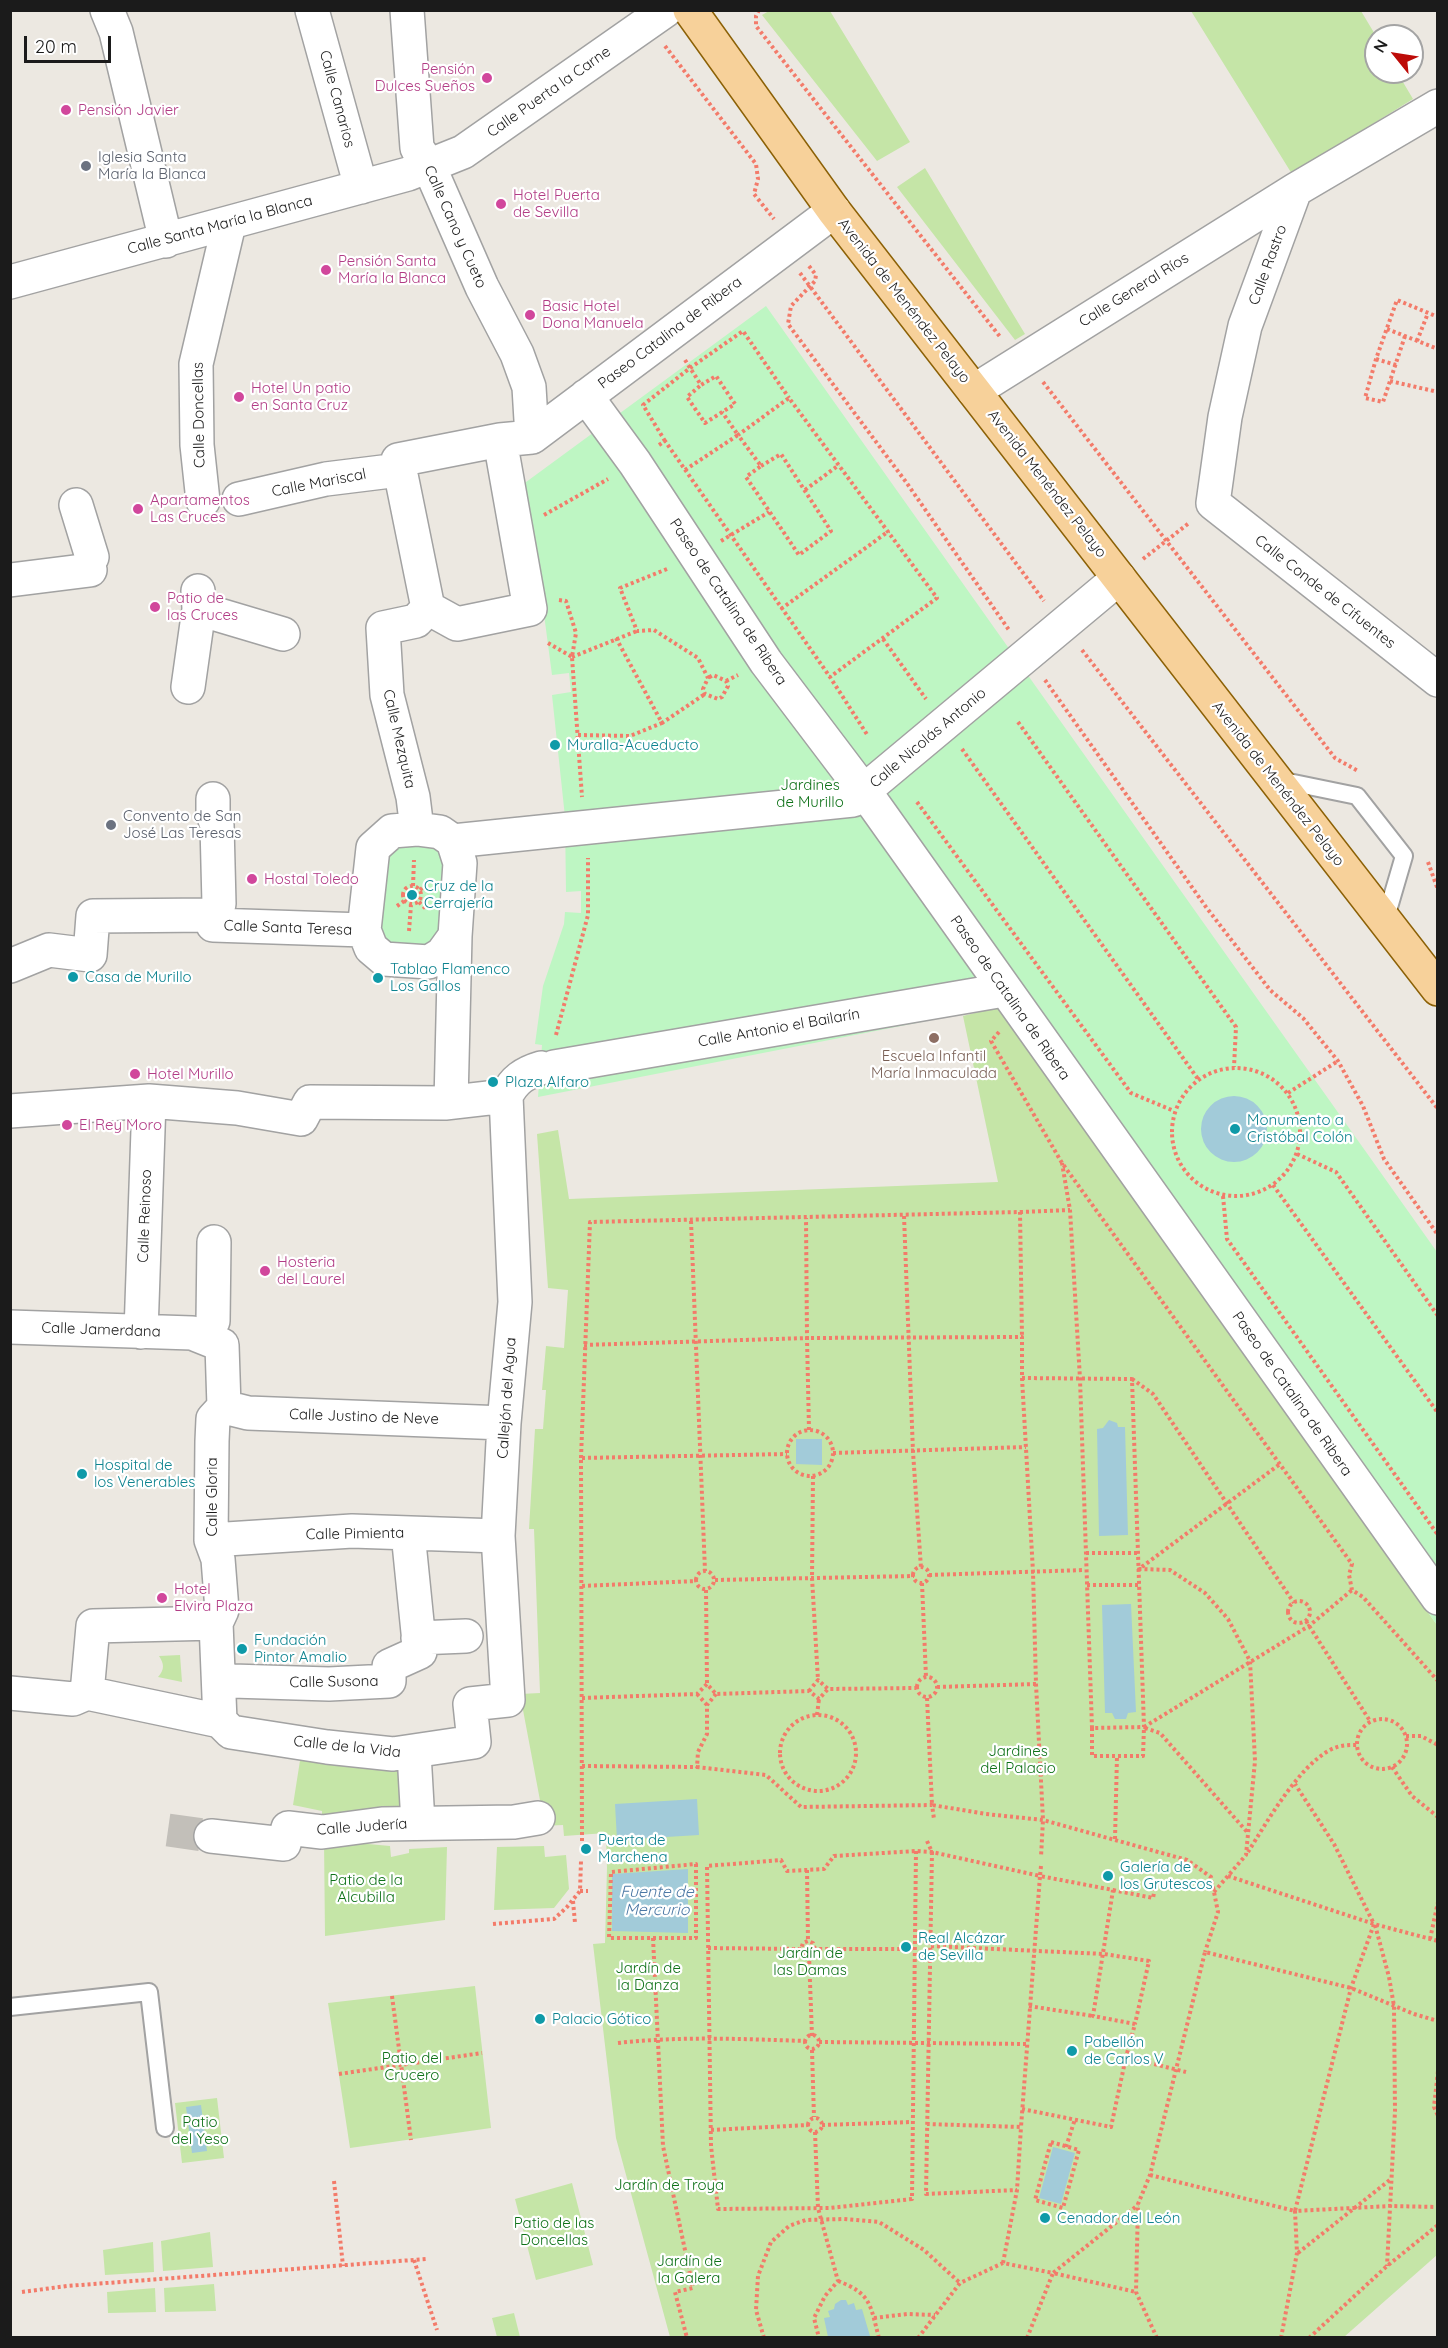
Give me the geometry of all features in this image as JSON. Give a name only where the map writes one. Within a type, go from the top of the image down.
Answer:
[{"type":"main road","points":[[690,10],[834,211]]},
{"type":"main road","name":"Avenida de Menéndez Pelayo","points":[[834,211],[974,390]]},
{"type":"main road","name":"Avenida Menéndez Pelayo","points":[[974,390],[1119,578]]},
{"type":"main road","name":"Avenida de Menéndez Pelayo","points":[[1119,578],[1437,989]]},
{"type":"street","points":[[107,10],[116,33],[166,241]]},
{"type":"street","name":"Calle Canarios","points":[[312,10],[361,187]]},
{"type":"street","name":"Calle Cano y Cueto","points":[[407,10],[417,148],[429,166],[482,287],[517,354],[529,387],[532,437]]},
{"type":"street","name":"Calle Puerta la Carne","points":[[429,166],[463,152],[663,24]]},
{"type":"street","points":[[1295,190],[1437,106]]},
{"type":"street","name":"Calle Santa María la Blanca","points":[[10,282],[229,224],[429,166]]},
{"type":"street","name":"Calle General Ríos","points":[[974,390],[1295,190]]},
{"type":"street","name":"Calle Rastro","points":[[1213,503],[1225,417],[1245,326],[1295,190]]},
{"type":"street","name":"Paseo Catalina de Ribera","points":[[532,437],[834,211]]},
{"type":"street","name":"Calle Doncellas","points":[[203,501],[197,445],[196,364],[229,224]]},
{"type":"street","name":"Paseo de Catalina de Ribera","points":[[586,396],[634,463],[766,662],[864,791],[1437,1598]]},
{"type":"street","points":[[500,440],[530,609],[457,624],[428,608],[398,460],[500,440],[532,437]]},
{"type":"street","name":"Calle Mariscal","points":[[239,499],[326,479],[399,470]]},
{"type":"street","name":"Calle Conde de Cifuentes","points":[[1213,503],[1437,680]]},
{"type":"street","points":[[10,580],[91,564],[76,506]]},
{"type":"street","name":"Calle Nicolás Antonio","points":[[453,842],[853,800],[1119,578]]},
{"type":"street","points":[[188,687],[198,600],[283,634]]},
{"type":"street","name":"Calle Mezquita","points":[[416,843],[412,797],[387,695],[383,628],[416,621],[428,608]]},
{"type":"street","points":[[213,799],[213,814],[217,825],[219,904],[213,915]]},
{"type":"street","points":[[448,1102],[460,863],[453,842],[440,832],[416,843],[392,831],[373,848],[364,930],[371,948],[384,959],[429,962],[441,954],[455,936]]},
{"type":"street","name":"Calle Santa Teresa","points":[[10,966],[49,950],[90,955],[93,916],[213,915],[213,925],[364,930]]},
{"type":"street","name":"Calle Antonio el Bailarín","points":[[547,1067],[1011,999]]},
{"type":"street","points":[[10,1112],[149,1101],[237,1108],[301,1119],[310,1102],[448,1102],[506,1096],[517,1079],[528,1072],[547,1067]]},
{"type":"street","name":"Callejón del Agua","points":[[506,1096],[515,1302],[504,1423],[498,1536],[502,1634],[508,1700]]},
{"type":"street","name":"Calle Reinoso","points":[[141,1332],[149,1101]]},
{"type":"street","points":[[214,1242],[203,1327],[222,1345],[224,1407]]},
{"type":"street","name":"Calle Jamerdana","points":[[10,1327],[141,1332],[203,1327]]},
{"type":"street","name":"Calle Justino de Neve","points":[[224,1407],[249,1413],[504,1423]]},
{"type":"street","name":"Calle Gloria","points":[[220,1721],[216,1623],[222,1610],[218,1559],[211,1540],[212,1441],[213,1419],[224,1407]]},
{"type":"street","name":"Calle Pimienta","points":[[211,1540],[352,1531],[498,1536]]},
{"type":"street","points":[[408,1533],[418,1638],[466,1636]]},
{"type":"street","points":[[10,1693],[73,1699],[87,1693],[93,1626],[216,1623]]},
{"type":"street","name":"Calle Susona","points":[[219,1677],[232,1681],[328,1684],[389,1681],[389,1666],[420,1652],[418,1638]]},
{"type":"street","name":"Calle de la Vida","points":[[87,1693],[220,1721],[231,1732],[327,1747],[393,1754],[414,1753],[474,1742],[470,1704],[508,1700]]},
{"type":"street","name":"Calle Judería","points":[[414,1753],[418,1823]]},
{"type":"street","name":"Calle Judería","points":[[211,1836],[284,1844],[288,1828],[322,1832],[382,1824],[514,1822],[538,1818]]},
{"type":"lane","points":[[1275,779],[1358,796],[1404,856],[1385,921]]},
{"type":"lane","points":[[10,2007],[149,1992],[165,2128]]},
{"type":"path","points":[[759,10],[756,16],[756,26],[1010,349],[1025,358],[1335,758],[1360,772]]},
{"type":"path","points":[[663,24],[756,164],[758,179],[754,194]]},
{"type":"path","points":[[803,258],[816,275],[815,281],[790,306],[788,324],[906,482],[1206,907],[1270,990],[1304,1018],[1338,1061],[1363,1106],[1384,1159],[1437,1235]]},
{"type":"path","points":[[794,265],[1062,626],[1437,1109]]},
{"type":"path","points":[[1405,336],[1383,402],[1365,398],[1397,300],[1437,317]]},
{"type":"path","points":[[1417,341],[1428,313]]},
{"type":"path","points":[[1387,329],[1437,349]]},
{"type":"path","points":[[665,441],[643,405],[743,331],[789,398],[937,598],[830,677]]},
{"type":"path","points":[[667,335],[701,385]]},
{"type":"path","points":[[1376,359],[1396,365]]},
{"type":"path","points":[[716,376],[735,404],[705,423],[687,397],[701,385],[716,376]]},
{"type":"path","points":[[1390,381],[1437,392]]},
{"type":"path","points":[[685,470],[789,398]]},
{"type":"path","points":[[722,412],[761,466]]},
{"type":"path","points":[[781,454],[831,531],[799,555],[746,477],[761,466],[781,454]]},
{"type":"path","points":[[805,490],[839,465]]},
{"type":"path","points":[[1119,578],[1213,503]]},
{"type":"path","points":[[637,631],[620,588],[697,557],[769,512]]},
{"type":"path","points":[[781,609],[889,531]]},
{"type":"path","points":[[547,1067],[588,915],[588,855],[583,841],[579,735],[572,657],[576,633],[566,601]]},
{"type":"path","points":[[572,657],[637,631],[654,630],[698,658],[708,678]]},
{"type":"path","points":[[616,638],[662,723]]},
{"type":"path","points":[[883,639],[1198,1079]]},
{"type":"path","points":[[548,643],[572,657]]},
{"type":"path","points":[[713,675],[726,681],[728,686],[722,697],[718,699],[705,694],[703,689],[708,678],[713,675]]},
{"type":"path","points":[[579,735],[630,736],[662,723],[705,694]]},
{"type":"path","points":[[1018,722],[1236,1027],[1234,1067]]},
{"type":"path","points":[[917,802],[1131,1093],[1174,1111]]},
{"type":"path","points":[[413,886],[416,843]]},
{"type":"path","points":[[1426,858],[1437,890]]},
{"type":"path","points":[[420,890],[433,879]]},
{"type":"path","points":[[399,882],[405,888]]},
{"type":"path","points":[[405,888],[413,886],[420,890]]},
{"type":"path","points":[[405,888],[402,897],[411,905]]},
{"type":"path","points":[[419,902],[420,890]]},
{"type":"path","points":[[390,911],[404,900]]},
{"type":"path","points":[[411,905],[419,902]]},
{"type":"path","points":[[419,902],[430,914]]},
{"type":"path","points":[[409,934],[411,905]]},
{"type":"path","points":[[1011,999],[991,1041],[1062,1163],[1352,1564],[1349,1575],[1353,1590],[1363,1597],[1437,1681]]},
{"type":"path","points":[[1288,1093],[1338,1061]]},
{"type":"path","points":[[1234,1067],[1250,1068],[1277,1082],[1288,1093],[1296,1107],[1300,1123],[1297,1154],[1287,1172],[1273,1185],[1249,1196],[1223,1196],[1206,1190],[1191,1179],[1180,1164],[1173,1148],[1171,1129],[1174,1111],[1184,1093],[1198,1079],[1216,1070],[1234,1067]]},
{"type":"path","points":[[1297,1154],[1336,1172],[1437,1316]]},
{"type":"path","points":[[1062,1163],[1070,1210],[1080,1379],[1092,1756],[1143,1756],[1139,1553],[1132,1379]]},
{"type":"path","points":[[1273,1185],[1437,1413]]},
{"type":"path","points":[[1223,1196],[1227,1239],[1437,1535]]},
{"type":"path","points":[[582,1841],[581,1458],[590,1222],[904,1216],[1070,1210]]},
{"type":"path","points":[[1020,1212],[1022,1378],[1043,1820],[1041,1857]]},
{"type":"path","points":[[904,1216],[913,1452],[921,1568]]},
{"type":"path","points":[[806,1218],[808,1430]]},
{"type":"path","points":[[691,1221],[705,1571]]},
{"type":"path","points":[[584,1344],[807,1338],[1022,1337]]},
{"type":"path","points":[[1022,1378],[1132,1379],[1153,1394],[1294,1603]]},
{"type":"path","points":[[808,1430],[815,1430],[826,1436],[833,1453],[828,1469],[813,1476],[798,1473],[792,1468],[787,1454],[791,1440],[801,1431],[808,1430]]},
{"type":"path","points":[[833,1453],[1026,1447]]},
{"type":"path","points":[[581,1458],[787,1454]]},
{"type":"path","points":[[1139,1569],[1280,1464]]},
{"type":"path","points":[[813,1476],[812,1578],[818,1680],[828,1689],[916,1688]]},
{"type":"path","points":[[1086,1553],[1139,1553]]},
{"type":"path","points":[[921,1568],[926,1569],[929,1575],[927,1581],[922,1584],[916,1581],[914,1576],[915,1570],[921,1568]]},
{"type":"path","points":[[1139,1569],[1170,1570],[1205,1593],[1228,1619],[1250,1661],[1255,1761],[1246,1855]]},
{"type":"path","points":[[929,1575],[1085,1570]]},
{"type":"path","points":[[705,1571],[712,1573],[715,1580],[713,1587],[706,1590],[699,1588],[696,1581],[699,1574],[705,1571]]},
{"type":"path","points":[[715,1580],[914,1576]]},
{"type":"path","points":[[582,1586],[696,1581]]},
{"type":"path","points":[[922,1584],[926,1677]]},
{"type":"path","points":[[1087,1585],[1138,1585]]},
{"type":"path","points":[[706,1590],[707,1684],[716,1694]]},
{"type":"path","points":[[1144,1727],[1309,1626],[1353,1590]]},
{"type":"path","points":[[1299,1602],[1308,1606],[1309,1617],[1306,1621],[1300,1623],[1290,1618],[1288,1613],[1294,1603],[1299,1602]]},
{"type":"path","points":[[1306,1621],[1371,1721]]},
{"type":"path","points":[[926,1677],[933,1680],[937,1687]]},
{"type":"path","points":[[916,1688],[919,1681],[926,1677]]},
{"type":"path","points":[[808,1690],[818,1680]]},
{"type":"path","points":[[582,1698],[697,1694],[707,1684]]},
{"type":"path","points":[[937,1687],[1036,1684]]},
{"type":"path","points":[[916,1688],[920,1695],[927,1698],[934,1695],[937,1687]]},
{"type":"path","points":[[817,1715],[819,1699],[828,1689]]},
{"type":"path","points":[[698,1767],[698,1752],[707,1734],[707,1705],[716,1694],[808,1690],[819,1699]]},
{"type":"path","points":[[697,1694],[707,1705]]},
{"type":"path","points":[[927,1698],[934,1820]]},
{"type":"path","points":[[817,1715],[840,1722],[854,1740],[856,1752],[849,1775],[840,1784],[818,1791],[796,1784],[787,1776],[780,1754],[787,1731],[806,1717],[817,1715]]},
{"type":"path","points":[[1392,1720],[1403,1729],[1406,1736],[1407,1743],[1403,1758],[1392,1767],[1384,1769],[1369,1765],[1359,1753],[1360,1731],[1371,1721],[1392,1720]]},
{"type":"path","points":[[1092,1728],[1144,1727],[1160,1733],[1248,1833]]},
{"type":"path","points":[[1406,1736],[1421,1736],[1437,1745]]},
{"type":"path","points":[[1214,1892],[1246,1855],[1273,1813],[1317,1758],[1332,1748],[1358,1745]]},
{"type":"path","points":[[1115,1839],[1117,1756]]},
{"type":"path","points":[[582,1766],[698,1767],[766,1775],[801,1807],[932,1805],[1043,1820],[1187,1860],[1211,1877],[1218,1912],[1205,1952],[1150,2175],[1138,2204],[1136,2292],[1157,2337]]},
{"type":"path","points":[[1392,1767],[1412,1796],[1437,1817]]},
{"type":"path","points":[[1295,1784],[1334,1844],[1374,1924],[1389,1977],[1394,2006],[1395,2111],[1387,2266]]},
{"type":"path","points":[[927,1841],[932,1852],[932,1946],[926,2194],[1017,2190]]},
{"type":"path","points":[[916,1851],[912,2199],[819,2208],[718,2209],[711,2130],[706,1866],[781,1860],[787,1871],[824,1869],[834,1856],[916,1851],[932,1852],[1153,1898],[1155,1888]]},
{"type":"path","points":[[493,1924],[554,1918],[573,1901],[580,1891],[581,1861]]},
{"type":"path","points":[[581,1867],[588,1863]]},
{"type":"path","points":[[696,1864],[696,1938],[653,1938],[609,1938],[608,1890],[611,1872],[696,1864]]},
{"type":"path","points":[[1003,2263],[1017,2190],[1041,1866]]},
{"type":"path","points":[[807,1870],[808,1941]]},
{"type":"path","points":[[1228,1876],[1374,1924],[1437,1941]]},
{"type":"path","points":[[1093,2016],[1113,1890]]},
{"type":"path","points":[[580,1891],[588,1891]]},
{"type":"path","points":[[573,1901],[575,1923]]},
{"type":"path","points":[[1430,1939],[1437,1902]]},
{"type":"path","points":[[1281,2337],[1298,2253],[1295,2211],[1351,1988],[1374,1924]]},
{"type":"path","points":[[653,1938],[656,2038],[663,2146],[693,2288],[675,2292],[687,2337]]},
{"type":"path","points":[[808,1941],[813,1943],[815,1948]]},
{"type":"path","points":[[808,1941],[803,1943],[801,1949],[803,1954],[813,1953],[815,1948]]},
{"type":"path","points":[[932,1946],[1104,1954],[1149,1961],[1111,2127],[1022,2109]]},
{"type":"path","points":[[708,1948],[801,1949]]},
{"type":"path","points":[[815,1948],[915,1949]]},
{"type":"path","points":[[1205,1952],[1351,1988],[1437,2021]]},
{"type":"path","points":[[808,1955],[812,2036]]},
{"type":"path","points":[[392,1996],[411,2140]]},
{"type":"path","points":[[1029,2006],[1135,2024]]},
{"type":"path","points":[[618,2043],[656,2038],[708,2037],[805,2042],[812,2036]]},
{"type":"path","points":[[805,2042],[807,2047],[817,2048],[819,2042],[816,2036],[812,2036]]},
{"type":"path","points":[[819,2042],[1027,2043]]},
{"type":"path","points":[[808,2126],[814,2117],[812,2049]]},
{"type":"path","points":[[339,2074],[482,2053]]},
{"type":"path","points":[[1126,2057],[1186,2072]]},
{"type":"path","points":[[1437,2071],[1434,2107],[1437,2116]]},
{"type":"path","points":[[814,2117],[822,2125]]},
{"type":"path","points":[[1066,2147],[1075,2119]]},
{"type":"path","points":[[822,2125],[912,2122]]},
{"type":"path","points":[[927,2124],[1022,2127]]},
{"type":"path","points":[[815,2132],[822,2125]]},
{"type":"path","points":[[711,2130],[808,2126]]},
{"type":"path","points":[[808,2126],[815,2132]]},
{"type":"path","points":[[815,2132],[819,2208],[838,2281]]},
{"type":"path","points":[[1051,2142],[1066,2147],[1079,2150],[1063,2208],[1035,2200],[1051,2142]]},
{"type":"path","points":[[1150,2175],[1295,2211],[1354,2207],[1437,2207]]},
{"type":"path","points":[[1298,2253],[1391,2179]]},
{"type":"path","points":[[334,2181],[343,2266]]},
{"type":"path","points":[[1027,2337],[1053,2273],[1138,2204]]},
{"type":"path","points":[[764,2337],[756,2310],[758,2276],[771,2242],[789,2226],[806,2220],[879,2222],[924,2250],[960,2283]]},
{"type":"path","points":[[1309,2337],[1387,2266],[1437,2225]]},
{"type":"path","points":[[22,2292],[67,2286],[426,2259]]},
{"type":"path","points":[[414,2260],[437,2330]]},
{"type":"path","points":[[918,2337],[960,2283],[1003,2263],[1136,2292]]},
{"type":"path","points":[[838,2281],[855,2288],[867,2298],[879,2337]]},
{"type":"path","points":[[819,2337],[814,2318],[825,2296],[838,2281]]},
{"type":"path","points":[[873,2318],[907,2314],[936,2315]]},
{"type":"green space","points":[[769,11],[830,11],[910,142],[877,161],[762,15]]},
{"type":"green space","points":[[1191,11],[1361,11],[1369,24],[1364,24],[1364,84],[1404,84],[1413,99],[1292,174]]},
{"type":"green space","points":[[925,168],[1025,334],[1015,340],[897,187]]},
{"type":"green space","name":"Jardines de Murillo","points":[[766,306],[1437,1252],[1437,1625],[998,1007],[538,1097],[542,1045],[535,1044],[543,986],[564,924],[565,912],[581,913],[581,891],[566,892],[565,817],[552,695],[571,692],[569,673],[552,675],[542,599],[522,485]]},
{"type":"green space","points":[[416,835],[447,856],[448,921],[434,947],[391,950],[373,916],[378,858]]},
{"type":"green space","name":"Jardines del Palacio","points":[[998,1007],[1437,1625],[1437,2255],[1344,2337],[670,2337],[616,2138],[593,1944],[605,1943],[606,1833],[564,1836],[563,1825],[542,1826],[542,1811],[520,1694],[540,1693],[534,1529],[529,1529],[535,1429],[543,1429],[546,1390],[542,1390],[546,1346],[564,1348],[568,1290],[548,1288],[537,1134],[558,1130],[569,1199],[998,1182],[963,1016]]},
{"type":"green space","points":[[180,1655],[182,1682],[158,1677],[163,1666],[159,1656]]},
{"type":"green space","points":[[302,1748],[409,1761],[413,1815],[322,1815],[322,1811],[293,1805]]},
{"type":"green space","name":"Patio de la Alcubilla","points":[[324,1840],[390,1846],[391,1857],[409,1853],[409,1849],[447,1847],[445,1920],[325,1936]]},
{"type":"green space","points":[[544,1846],[545,1857],[566,1855],[569,1889],[554,1908],[494,1910],[497,1847]]},
{"type":"green space","name":"Patio del Crucero","points":[[475,1986],[491,2128],[350,2148],[328,2003]]},
{"type":"green space","name":"Patio del Yeso","points":[[217,2098],[224,2158],[182,2163],[175,2103]]},
{"type":"green space","name":"Patio de las Doncellas","points":[[572,2183],[593,2265],[536,2280],[515,2199]]},
{"type":"green space","points":[[210,2232],[213,2267],[163,2271],[161,2241]]},
{"type":"green space","points":[[153,2242],[154,2272],[105,2275],[103,2250]]},
{"type":"green space","points":[[214,2284],[216,2311],[165,2312],[164,2288]]},
{"type":"green space","points":[[155,2288],[156,2312],[108,2313],[107,2292]]},
{"type":"green space","points":[[514,2313],[520,2337],[497,2337],[492,2318]]},
{"type":"water","points":[[1227,1096],[1241,1096],[1253,1101],[1262,1110],[1267,1129],[1265,1142],[1258,1153],[1241,1162],[1227,1162],[1215,1157],[1206,1148],[1201,1136],[1201,1122],[1206,1110],[1215,1101]]},
{"type":"water","points":[[1109,1420],[1117,1423],[1118,1427],[1125,1427],[1128,1535],[1099,1536],[1097,1429],[1103,1428]]},
{"type":"water","points":[[796,1439],[822,1439],[822,1465],[796,1464]]},
{"type":"water","points":[[1131,1604],[1136,1712],[1128,1713],[1126,1719],[1115,1719],[1112,1713],[1105,1713],[1102,1605]]},
{"type":"water","points":[[697,1799],[699,1835],[617,1840],[615,1804]]},
{"type":"water","name":"Fuente de Mercurio","points":[[688,1869],[688,1933],[612,1931],[612,1874]]},
{"type":"water","points":[[201,2105],[207,2151],[192,2153],[186,2107]]},
{"type":"water","points":[[1053,2147],[1075,2153],[1061,2204],[1039,2198]]},
{"type":"water","points":[[846,2300],[848,2305],[854,2303],[856,2310],[862,2309],[870,2336],[828,2337],[824,2318],[830,2317],[828,2311],[834,2309],[835,2304]]},
{"type":"tunnel","points":[[168,1830],[211,1836]]},
{"type":"place","name":"Pensión Dulces Sueños","points":[[487,78]]},
{"type":"place","name":"Pensión Javier","points":[[66,110]]},
{"type":"place","name":"Iglesia Santa María la Blanca","points":[[86,166]]},
{"type":"place","name":"Hotel Puerta de Sevilla","points":[[501,204]]},
{"type":"place","name":"Pensión Santa María la Blanca","points":[[326,270]]},
{"type":"place","name":"Basic Hotel Dona Manuela","points":[[530,315]]},
{"type":"place","name":"Hotel Un patio en Santa Cruz","points":[[239,397]]},
{"type":"place","name":"Apartamentos Las Cruces","points":[[138,509]]},
{"type":"place","name":"Patio de las Cruces","points":[[155,607]]},
{"type":"place","name":"Muralla-Acueducto","points":[[555,745]]},
{"type":"place","name":"Convento de San José Las Teresas","points":[[111,825]]},
{"type":"place","name":"Hostal Toledo","points":[[252,879]]},
{"type":"place","name":"Cruz de la Cerrajería","points":[[412,895]]},
{"type":"place","name":"Casa de Murillo","points":[[73,977]]},
{"type":"place","name":"Tablao Flamenco Los Gallos","points":[[378,978]]},
{"type":"place","name":"Escuela Infantil María Inmaculada","points":[[934,1038]]},
{"type":"place","name":"Hotel Murillo","points":[[135,1074]]},
{"type":"place","name":"Plaza Alfaro","points":[[493,1082]]},
{"type":"place","name":"El Rey Moro","points":[[67,1125]]},
{"type":"place","name":"Monumento a Cristóbal Colón","points":[[1235,1129]]},
{"type":"place","name":"Hosteria del Laurel","points":[[265,1271]]},
{"type":"place","name":"Hospital de los Venerables","points":[[82,1474]]},
{"type":"place","name":"Hotel Elvira Plaza","points":[[162,1598]]},
{"type":"place","name":"Fundación Pintor Amalio","points":[[242,1649]]},
{"type":"place","name":"Puerta de Marchena","points":[[586,1849]]},
{"type":"place","name":"Galería de los Grutescos","points":[[1108,1876]]},
{"type":"place","name":"Real Alcázar de Sevilla","points":[[906,1947]]},
{"type":"place","name":"Palacio Gótico","points":[[540,2019]]},
{"type":"place","name":"Pabellón de Carlos V","points":[[1072,2051]]},
{"type":"place","name":"Cenador del León","points":[[1045,2218]]},
{"type":"park label","name":"Jardín de las Damas","points":[[810,1962]]},
{"type":"park label","name":"Jardín de la Danza","points":[[648,1976]]},
{"type":"park label","name":"Jardín de Troya","points":[[669,2185]]},
{"type":"park label","name":"Jardín de la Galera","points":[[689,2270]]}]
